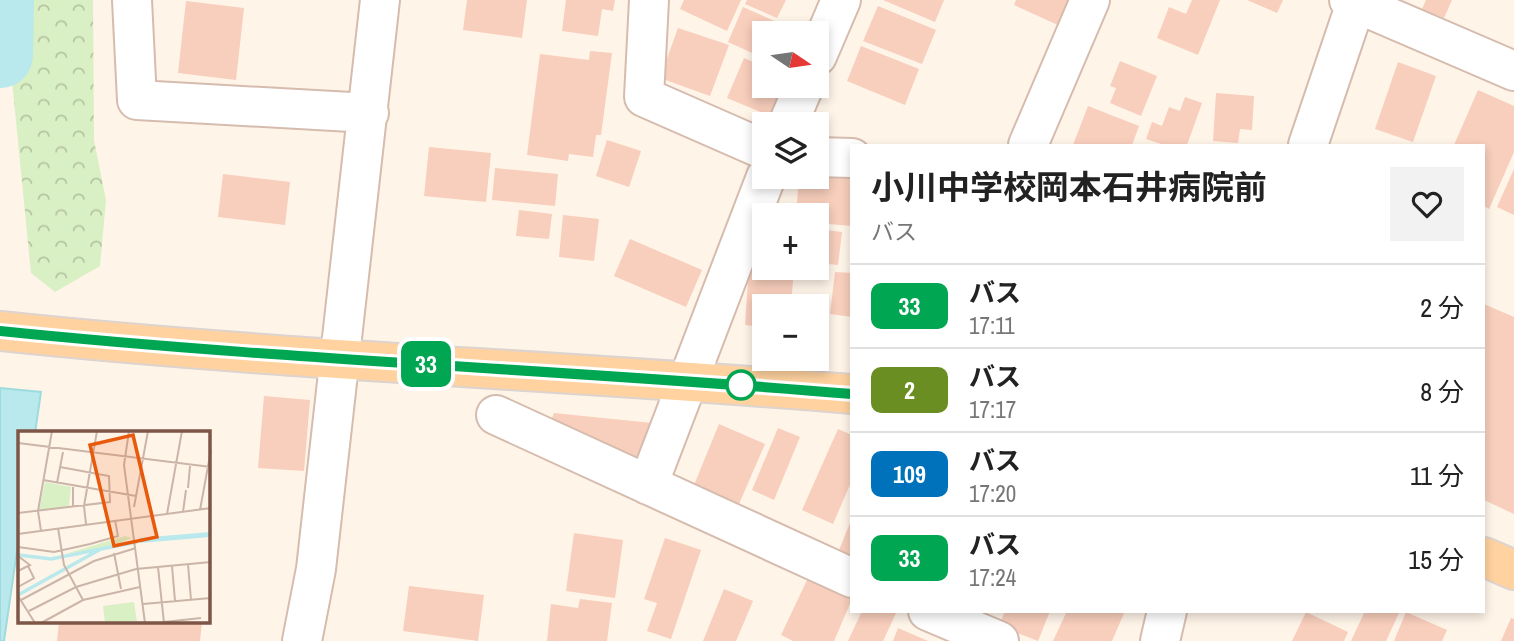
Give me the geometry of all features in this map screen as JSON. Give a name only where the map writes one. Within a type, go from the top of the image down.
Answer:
[{"type":"main road","points":[[0,331],[338,359],[687,380],[850,394]]},
{"type":"main road","points":[[1485,557],[1514,570]]},
{"type":"street","points":[[132,0],[137,100],[369,113]]},
{"type":"street","points":[[302,641],[316,569],[380,0]]},
{"type":"street","points":[[649,0],[644,97],[752,144]]},
{"type":"street","points":[[830,26],[841,0]]},
{"type":"street","points":[[1028,144],[1090,0]]},
{"type":"street","points":[[1308,144],[1354,1],[1514,71]]},
{"type":"street","points":[[829,157],[850,158]]},
{"type":"street","points":[[648,485],[761,189]]},
{"type":"street","points":[[496,415],[850,577]]},
{"type":"street","points":[[933,613],[999,641]]},
{"type":"street","points":[[1160,641],[1167,613]]},
{"type":"green space","points":[[4,0],[93,0],[94,140],[106,200],[100,266],[55,292],[31,273]]},
{"type":"water","points":[[0,388],[41,392],[35,431],[18,431],[18,544],[4,641],[0,641]]},
{"type":"building","points":[[467,0],[527,0],[522,38],[463,30]]},
{"type":"building","points":[[566,0],[615,0],[613,11],[602,9],[598,36],[562,31]]},
{"type":"building","points":[[684,0],[741,0],[727,31],[680,9]]},
{"type":"building","points":[[747,0],[786,0],[777,18],[745,4]]},
{"type":"building","points":[[883,0],[944,0],[935,22]]},
{"type":"building","points":[[1016,0],[1071,0],[1060,26],[1014,5]]},
{"type":"building","points":[[1192,0],[1220,0],[1198,55],[1157,38],[1169,7],[1186,14]]},
{"type":"building","points":[[1247,0],[1283,0],[1277,13]]},
{"type":"building","points":[[1426,0],[1452,0],[1444,18],[1422,9]]},
{"type":"building","points":[[186,1],[244,8],[236,80],[178,73]]},
{"type":"building","points":[[878,6],[936,30],[922,64],[863,41]]},
{"type":"building","points":[[743,7],[775,21],[752,21],[752,53],[728,42]]},
{"type":"building","points":[[678,28],[729,45],[710,96],[660,78]]},
{"type":"building","points":[[861,46],[919,69],[905,105],[847,81]]},
{"type":"building","points":[[590,51],[612,53],[601,135],[596,135],[593,157],[569,154],[568,161],[527,155],[540,54],[589,60]]},
{"type":"building","points":[[744,58],[752,61],[752,98],[778,98],[772,112],[760,112],[727,98]]},
{"type":"building","points":[[1120,61],[1157,76],[1141,116],[1110,103],[1116,88],[1110,86]]},
{"type":"building","points":[[1398,62],[1436,76],[1413,142],[1375,129]]},
{"type":"building","points":[[1478,90],[1514,106],[1514,152],[1489,209],[1485,207],[1485,144],[1454,144]]},
{"type":"building","points":[[1216,93],[1254,96],[1252,130],[1240,129],[1238,143],[1213,141]]},
{"type":"building","points":[[1185,97],[1202,103],[1187,144],[1161,144],[1146,139],[1152,122],[1162,126],[1169,107],[1180,111]]},
{"type":"building","points":[[1088,106],[1139,126],[1132,144],[1073,144]]},
{"type":"building","points":[[607,140],[641,151],[629,187],[596,176]]},
{"type":"building","points":[[429,147],[491,153],[486,202],[424,196]]},
{"type":"building","points":[[495,168],[558,174],[555,206],[492,200]]},
{"type":"building","points":[[1514,169],[1514,215],[1497,207]]},
{"type":"building","points":[[829,172],[850,174],[850,226],[829,224],[829,203],[797,203],[798,189],[829,189]]},
{"type":"building","points":[[223,174],[290,182],[285,225],[218,217]]},
{"type":"building","points":[[519,210],[552,214],[549,239],[516,236]]},
{"type":"building","points":[[563,215],[599,219],[594,261],[559,257]]},
{"type":"building","points":[[829,230],[842,232],[838,265],[829,264]]},
{"type":"building","points":[[630,239],[702,270],[686,307],[614,276]]},
{"type":"building","points":[[749,265],[752,265],[752,280],[793,280],[792,294],[752,294],[752,326],[745,325]]},
{"type":"building","points":[[835,272],[850,273],[850,317],[830,314]]},
{"type":"building","points":[[1485,304],[1514,317],[1514,514],[1485,500]]},
{"type":"building","points":[[264,396],[310,400],[304,471],[258,468]]},
{"type":"building","points":[[554,413],[652,423],[636,462],[548,428]]},
{"type":"building","points":[[719,424],[765,444],[739,504],[694,485]]},
{"type":"building","points":[[778,428],[800,437],[774,500],[752,490]]},
{"type":"building","points":[[838,429],[850,434],[850,485],[833,524],[802,510]]},
{"type":"building","points":[[850,523],[850,561],[837,555]]},
{"type":"building","points":[[574,533],[623,540],[615,598],[566,591]]},
{"type":"building","points":[[665,538],[701,550],[671,639],[647,631],[657,603],[644,599]]},
{"type":"building","points":[[808,578],[850,598],[834,641],[793,641],[781,635]]},
{"type":"building","points":[[409,586],[484,595],[478,641],[403,631]]},
{"type":"building","points":[[724,589],[753,601],[736,641],[703,641]]},
{"type":"building","points":[[580,599],[612,603],[607,641],[547,641],[551,604],[578,608]]},
{"type":"building","points":[[861,613],[896,613],[883,641],[848,641]]},
{"type":"building","points":[[1004,613],[1049,613],[1038,641],[999,626]]},
{"type":"building","points":[[1066,613],[1124,613],[1112,641],[1053,641]]},
{"type":"building","points":[[1306,613],[1348,632],[1344,641],[1292,641]]},
{"type":"building","points":[[1364,613],[1399,613],[1386,641],[1351,641]]},
{"type":"building","points":[[1406,613],[1447,630],[1442,641],[1394,641]]},
{"type":"building","points":[[1511,618],[1514,619],[1514,641],[1501,641]]},
{"type":"building","points":[[59,624],[202,624],[200,641],[57,641]]},
{"type":"building","points":[[898,628],[928,641],[893,641]]},
{"type":"waterway","points":[[0,55],[1,0]]},
{"type":"bus line","name":"33","points":[[0,331],[338,359],[687,380],[850,394]]}]
